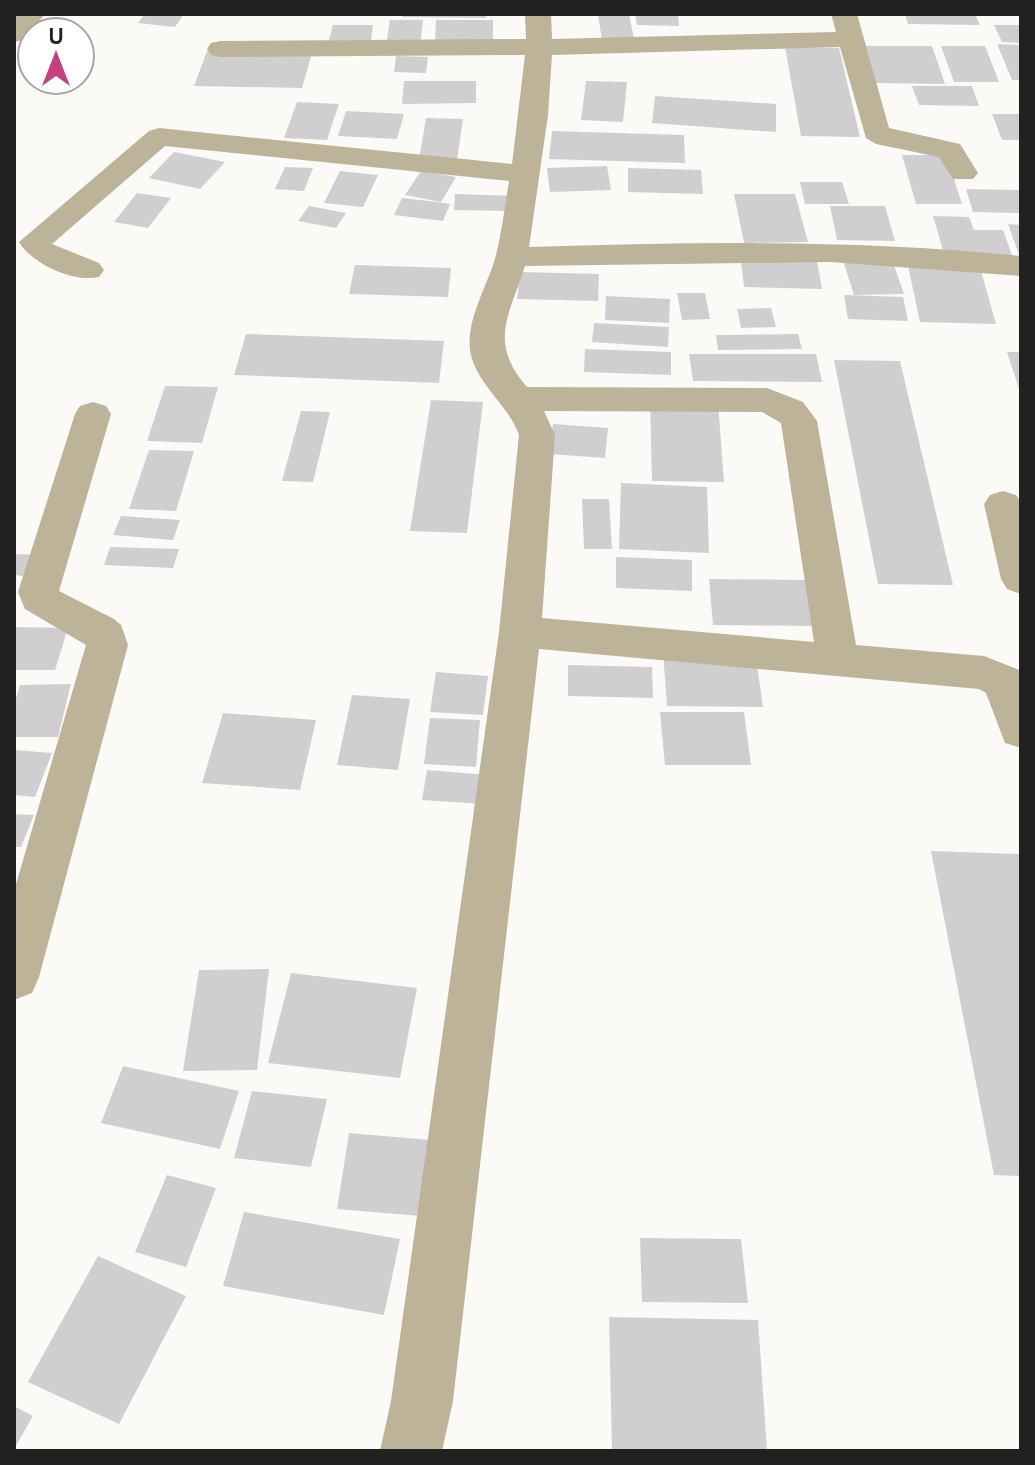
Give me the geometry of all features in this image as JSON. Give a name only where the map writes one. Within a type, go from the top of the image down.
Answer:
[{"type":"street","points":[[14,34],[32,14]]},
{"type":"street","points":[[220,49],[539,31],[847,26],[876,132],[886,138],[950,150],[963,173]]},
{"type":"street","points":[[411,1451],[424,1386],[520,632],[537,435],[533,418],[520,399],[497,376],[487,354],[490,326],[511,257],[526,174],[539,31]]},
{"type":"street","points":[[88,270],[40,250],[35,242],[159,137],[526,174]]},
{"type":"street","points":[[511,257],[808,250],[883,253],[1021,266]]},
{"type":"street","points":[[520,399],[767,400],[790,410],[799,421],[837,658]]},
{"type":"street","points":[[14,977],[107,645],[106,636],[99,630],[46,603],[39,598],[38,592],[93,414]]},
{"type":"street","points":[[1003,504],[1021,579]]},
{"type":"street","points":[[520,632],[984,673],[1013,682],[1021,730]]},
{"type":"building","points":[[145,14],[184,14],[175,27],[138,23]]},
{"type":"building","points":[[403,14],[486,14],[486,18],[402,17]]},
{"type":"building","points":[[629,14],[634,39],[602,40],[598,15]]},
{"type":"building","points":[[635,14],[678,14],[679,26],[637,25]]},
{"type":"building","points":[[905,14],[975,14],[980,25],[908,24]]},
{"type":"building","points":[[390,20],[423,20],[420,47],[386,46]]},
{"type":"building","points":[[436,20],[493,20],[493,44],[435,44]]},
{"type":"building","points":[[333,25],[373,25],[371,40],[329,40]]},
{"type":"building","points":[[994,25],[1021,25],[1021,43],[1002,42]]},
{"type":"building","points":[[997,44],[1021,45],[1021,80],[1012,80]]},
{"type":"building","points":[[866,46],[932,46],[945,84],[876,83]]},
{"type":"building","points":[[941,46],[985,46],[999,82],[954,82]]},
{"type":"building","points":[[785,47],[839,48],[860,137],[801,136]]},
{"type":"building","points":[[207,51],[312,53],[302,88],[194,86]]},
{"type":"building","points":[[396,56],[428,57],[426,73],[394,72]]},
{"type":"building","points":[[404,81],[476,81],[476,103],[402,104]]},
{"type":"building","points":[[586,81],[627,82],[623,122],[581,120]]},
{"type":"building","points":[[912,86],[972,86],[979,106],[919,105]]},
{"type":"building","points":[[655,96],[776,104],[776,132],[652,123]]},
{"type":"building","points":[[297,102],[339,104],[327,140],[284,138]]},
{"type":"building","points":[[346,111],[404,114],[397,139],[338,136]]},
{"type":"building","points":[[992,114],[1021,114],[1021,140],[1002,140]]},
{"type":"building","points":[[426,118],[463,119],[457,160],[419,160]]},
{"type":"building","points":[[552,131],[684,135],[685,163],[549,159]]},
{"type":"building","points":[[174,152],[225,162],[200,189],[149,178]]},
{"type":"building","points":[[902,155],[946,155],[962,204],[916,204]]},
{"type":"building","points":[[607,166],[611,190],[550,192],[547,168]]},
{"type":"building","points":[[285,167],[313,168],[304,191],[275,189]]},
{"type":"building","points":[[628,168],[701,170],[703,194],[628,192]]},
{"type":"building","points":[[340,171],[378,175],[363,207],[324,203]]},
{"type":"building","points":[[421,171],[456,177],[441,202],[405,195]]},
{"type":"building","points":[[800,182],[842,182],[849,204],[805,204]]},
{"type":"building","points":[[966,189],[1021,190],[1021,213],[973,212]]},
{"type":"building","points":[[137,193],[171,198],[148,228],[114,222]]},
{"type":"building","points":[[455,194],[518,196],[517,211],[454,210]]},
{"type":"building","points":[[734,194],[795,194],[808,242],[744,243]]},
{"type":"building","points":[[402,198],[450,204],[443,221],[394,215]]},
{"type":"building","points":[[309,206],[346,213],[336,228],[298,221]]},
{"type":"building","points":[[830,206],[885,206],[895,241],[837,240]]},
{"type":"building","points":[[933,216],[969,217],[974,230],[1003,230],[1013,258],[945,257]]},
{"type":"building","points":[[1008,224],[1021,225],[1021,260]]},
{"type":"building","points":[[740,253],[816,255],[822,289],[744,287]]},
{"type":"building","points":[[842,257],[891,257],[904,294],[854,295]]},
{"type":"building","points":[[907,261],[979,264],[996,324],[920,322]]},
{"type":"building","points":[[355,265],[451,268],[448,297],[349,294]]},
{"type":"building","points":[[520,272],[599,274],[598,301],[517,299]]},
{"type":"building","points":[[677,293],[705,293],[710,319],[682,320]]},
{"type":"building","points":[[844,295],[903,297],[908,321],[848,319]]},
{"type":"building","points":[[606,296],[670,299],[669,323],[605,320]]},
{"type":"building","points":[[771,308],[776,327],[741,328],[737,309]]},
{"type":"building","points":[[594,323],[669,327],[668,347],[592,342]]},
{"type":"building","points":[[246,334],[444,341],[439,383],[234,375]]},
{"type":"building","points":[[798,334],[802,349],[718,350],[716,335]]},
{"type":"building","points":[[585,349],[671,352],[671,375],[584,372]]},
{"type":"building","points":[[1007,352],[1021,352],[1021,392],[1020,392]]},
{"type":"building","points":[[689,354],[816,354],[822,382],[693,381]]},
{"type":"building","points":[[834,360],[900,361],[953,585],[878,584]]},
{"type":"building","points":[[165,386],[218,387],[202,443],[147,441]]},
{"type":"building","points":[[431,400],[483,402],[467,533],[410,531]]},
{"type":"building","points":[[650,401],[718,403],[724,482],[652,481]]},
{"type":"building","points":[[301,411],[330,412],[313,482],[282,481]]},
{"type":"building","points":[[553,424],[608,428],[605,458],[549,454]]},
{"type":"building","points":[[149,450],[194,451],[176,511],[129,509]]},
{"type":"building","points":[[621,483],[707,487],[709,553],[619,549]]},
{"type":"building","points":[[582,499],[609,499],[612,549],[584,549]]},
{"type":"building","points":[[121,516],[180,520],[173,540],[113,535]]},
{"type":"building","points":[[110,547],[179,549],[173,568],[104,565]]},
{"type":"building","points":[[14,554],[43,555],[33,577],[14,575]]},
{"type":"building","points":[[616,557],[692,560],[692,591],[616,588]]},
{"type":"building","points":[[709,579],[810,580],[818,626],[713,625]]},
{"type":"building","points":[[14,627],[68,628],[55,670],[14,670]]},
{"type":"building","points":[[663,652],[755,652],[763,707],[667,706]]},
{"type":"building","points":[[568,665],[652,667],[653,698],[568,696]]},
{"type":"building","points":[[436,672],[488,676],[483,715],[430,712]]},
{"type":"building","points":[[71,684],[58,737],[14,737],[14,705],[20,685]]},
{"type":"building","points":[[352,695],[410,699],[398,770],[337,765]]},
{"type":"building","points":[[660,712],[744,712],[751,765],[665,765]]},
{"type":"building","points":[[223,713],[316,720],[300,790],[202,783]]},
{"type":"building","points":[[430,718],[480,720],[476,767],[424,764]]},
{"type":"building","points":[[14,750],[52,753],[35,797],[14,795]]},
{"type":"building","points":[[427,770],[488,775],[484,804],[422,800]]},
{"type":"building","points":[[14,814],[34,815],[21,847],[14,847]]},
{"type":"building","points":[[931,851],[1021,854],[1021,1176],[994,1175]]},
{"type":"building","points":[[269,969],[257,1070],[183,1071],[199,970]]},
{"type":"building","points":[[291,973],[417,988],[400,1078],[268,1063]]},
{"type":"building","points":[[123,1066],[239,1091],[220,1149],[101,1123]]},
{"type":"building","points":[[252,1091],[327,1099],[311,1167],[234,1158]]},
{"type":"building","points":[[349,1133],[430,1140],[420,1216],[337,1209]]},
{"type":"building","points":[[167,1175],[216,1188],[186,1267],[135,1252]]},
{"type":"building","points":[[244,1212],[400,1239],[384,1315],[223,1286]]},
{"type":"building","points":[[640,1238],[741,1239],[748,1303],[642,1302]]},
{"type":"building","points":[[98,1256],[186,1296],[119,1424],[28,1382]]},
{"type":"building","points":[[609,1317],[758,1320],[767,1451],[612,1451]]},
{"type":"building","points":[[14,1406],[33,1416],[14,1449]]}]
